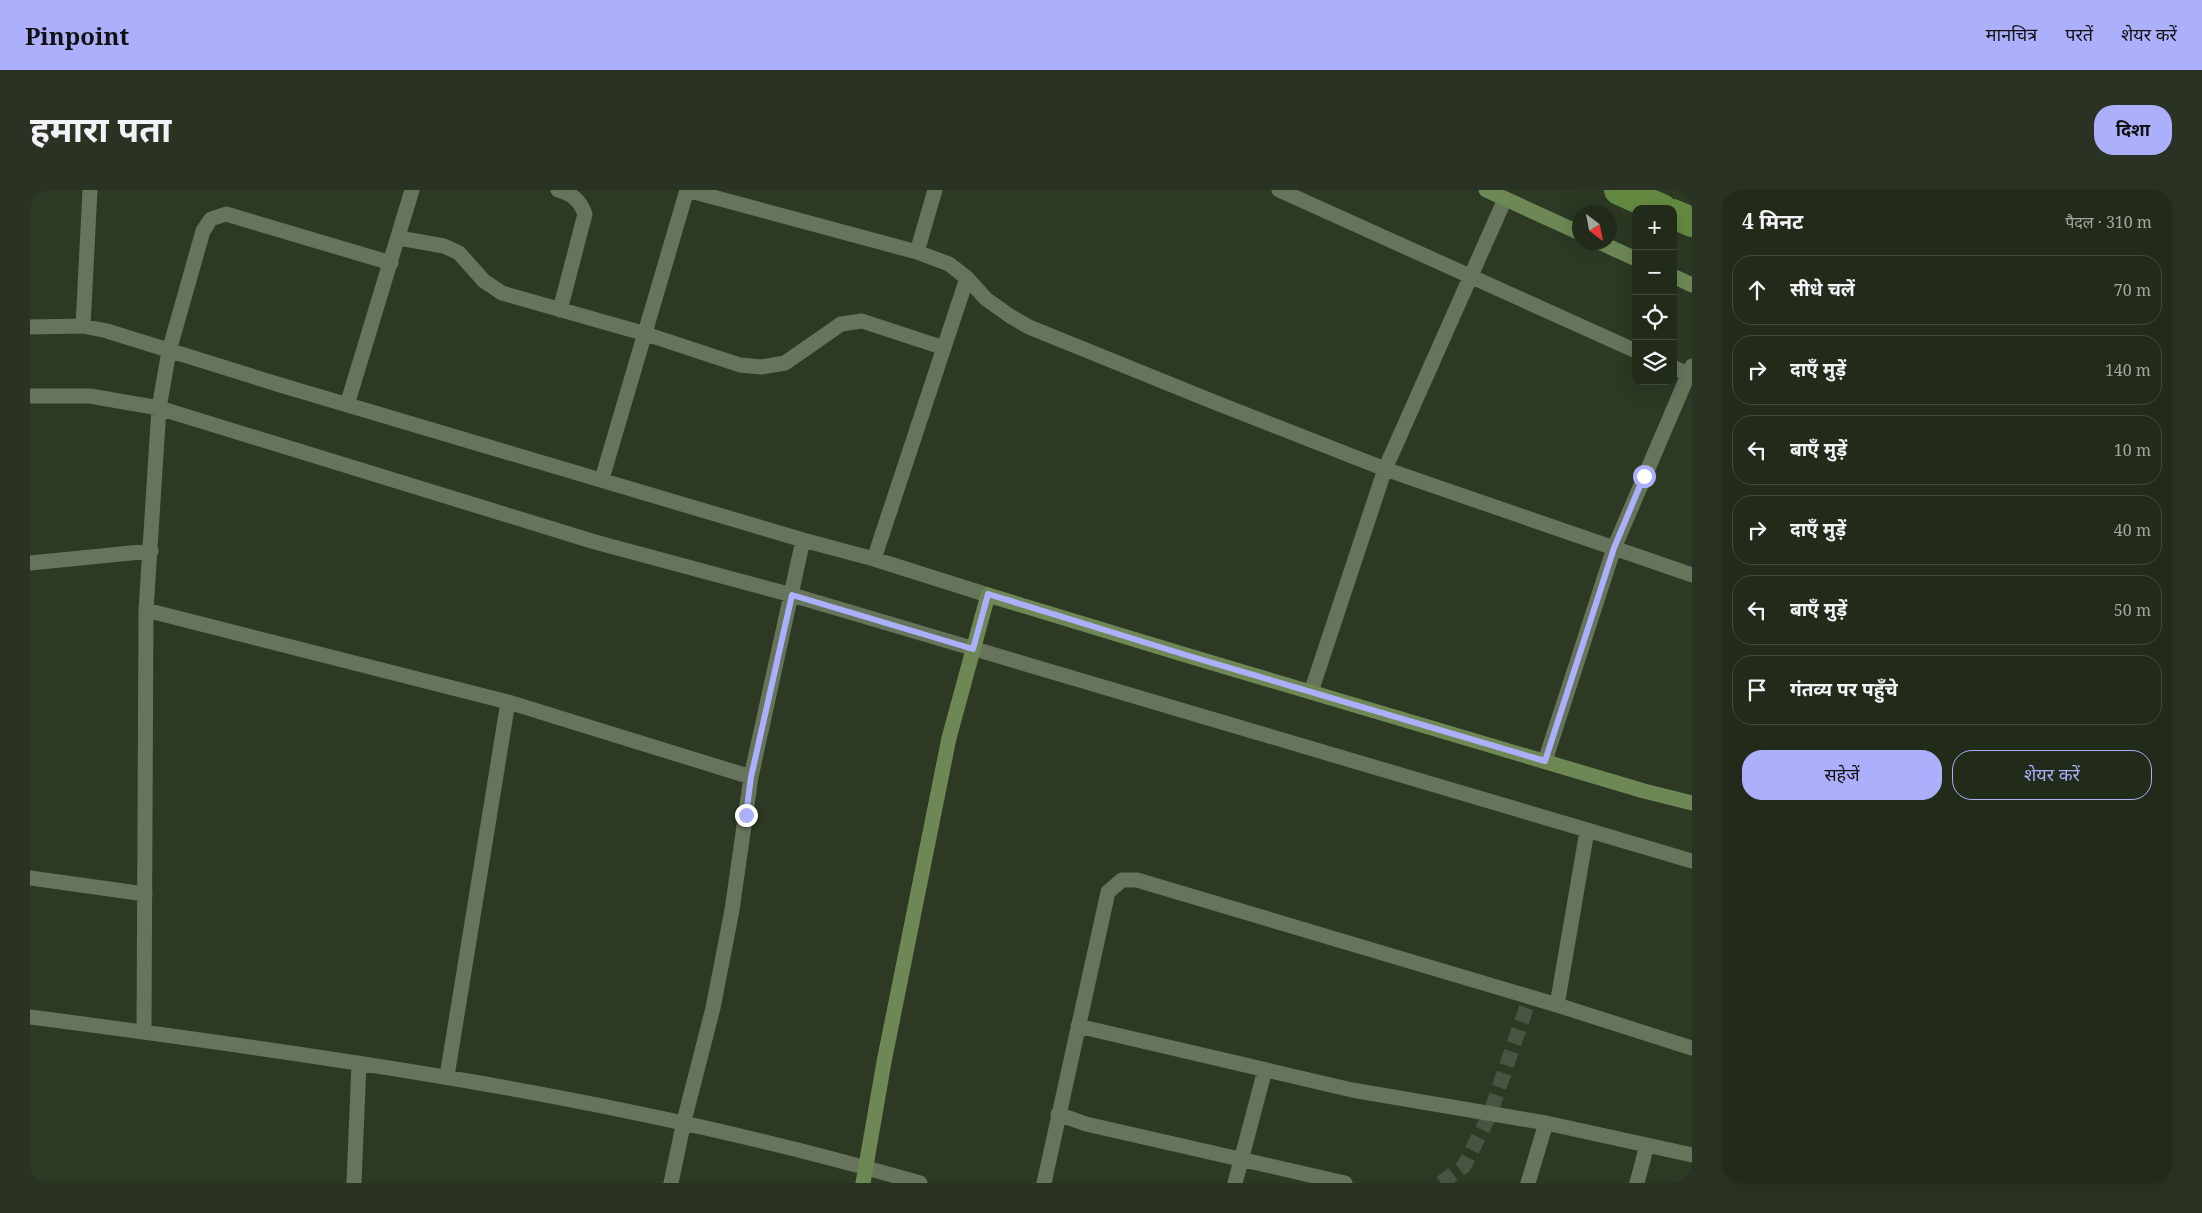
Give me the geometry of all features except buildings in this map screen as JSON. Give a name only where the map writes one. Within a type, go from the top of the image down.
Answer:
[{"type":"street","points":[[83,326],[90,190]]},
{"type":"street","points":[[347,404],[399,238],[412,190]]},
{"type":"street","points":[[558,190],[566,192],[580,202],[586,214],[560,310]]},
{"type":"street","points":[[602,479],[687,190],[917,252],[949,264],[968,278],[986,299],[1029,327],[1385,469],[1692,575]]},
{"type":"street","points":[[917,252],[935,190]]},
{"type":"street","points":[[1279,190],[1632,349]]},
{"type":"street","points":[[1486,190],[1572,229]]},
{"type":"street","points":[[1311,692],[1385,469],[1505,199]]},
{"type":"street","points":[[144,1032],[146,610],[159,408],[169,351],[203,231],[210,218],[226,214],[391,263]]},
{"type":"street","points":[[399,238],[444,246],[459,253],[484,281],[502,293],[646,334],[740,365],[762,367],[785,363],[823,334],[841,324],[848,323],[862,322],[944,348]]},
{"type":"street","points":[[1617,250],[1632,257]]},
{"type":"street","points":[[874,559],[968,278]]},
{"type":"street","points":[[1677,278],[1692,285]]},
{"type":"street","points":[[30,326],[83,326],[107,331],[803,540],[874,559],[1311,692],[1692,803]]},
{"type":"street","points":[[1545,761],[1614,548],[1691,372],[1677,369]]},
{"type":"street","points":[[30,396],[90,396],[159,408],[595,542],[792,595],[1587,832],[1692,861]]},
{"type":"street","points":[[671,1183],[684,1122],[713,1008],[732,910],[751,777],[803,540]]},
{"type":"street","points":[[30,564],[151,551]]},
{"type":"street","points":[[863,1183],[884,1062],[949,738],[988,594]]},
{"type":"street","points":[[146,610],[508,702],[751,777]]},
{"type":"street","points":[[448,1076],[508,702]]},
{"type":"street","points":[[1557,1005],[1587,832]]},
{"type":"street","points":[[30,878],[145,894]]},
{"type":"street","points":[[1044,1183],[1108,892],[1122,880],[1136,880],[1557,1005],[1692,1048]]},
{"type":"street","points":[[30,1017],[448,1076],[684,1122],[866,1167],[920,1183]]},
{"type":"street","points":[[1078,1026],[1352,1090],[1546,1123],[1692,1155]]},
{"type":"street","points":[[354,1183],[359,1063]]},
{"type":"street","points":[[1235,1183],[1265,1070]]},
{"type":"street","points":[[1058,1114],[1086,1124],[1345,1183]]},
{"type":"street","points":[[1528,1183],[1546,1123]]},
{"type":"street","points":[[1637,1183],[1646,1146]]},
{"type":"waterway","points":[[1619,190],[1653,205]]},
{"type":"waterway","points":[[1677,216],[1692,222]]},
{"type":"tunnel","points":[[1441,1183],[1464,1166],[1490,1114],[1530,997]]},
{"type":"route","points":[[746,815],[751,777],[792,595],[973,649],[988,594],[1189,656],[1545,761],[1614,548],[1644,476]]}]
